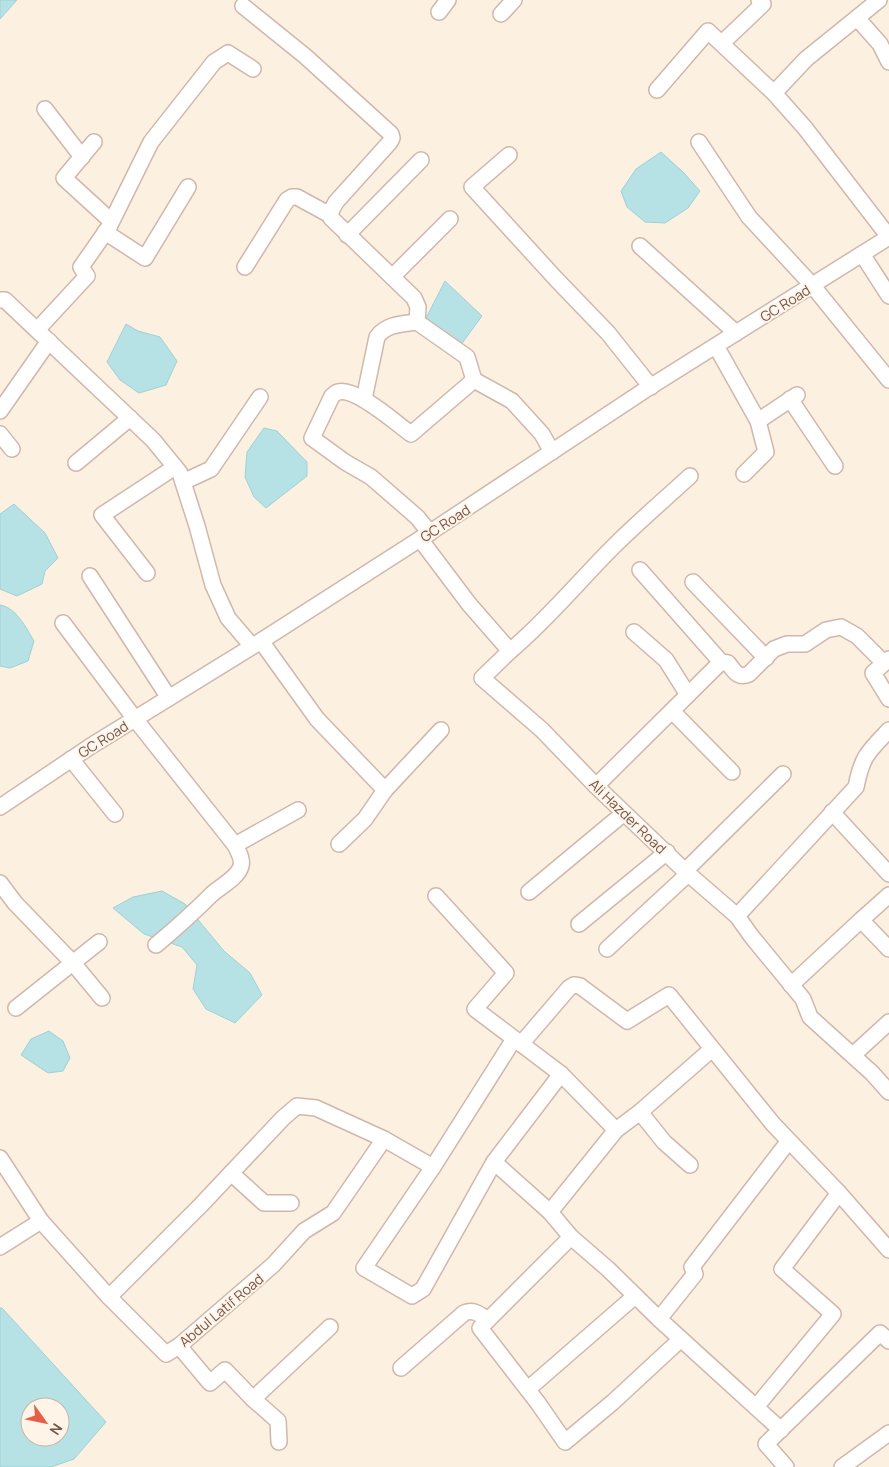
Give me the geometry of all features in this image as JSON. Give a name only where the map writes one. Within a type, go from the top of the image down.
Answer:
[{"type":"street","points":[[501,14],[514,0]]},
{"type":"street","points":[[722,43],[763,4],[758,0]]},
{"type":"street","points":[[774,93],[806,60],[879,0]]},
{"type":"street","points":[[243,6],[304,56],[391,134],[390,142],[336,202],[330,215]]},
{"type":"street","points":[[857,18],[880,44],[889,62]]},
{"type":"street","points":[[657,90],[708,31],[774,93],[805,128],[889,237]]},
{"type":"street","points":[[37,330],[87,276],[81,267],[108,227],[151,142],[214,62],[228,53],[253,70]]},
{"type":"street","points":[[45,109],[82,157]]},
{"type":"street","points":[[94,142],[64,178],[108,227],[145,258],[188,187]]},
{"type":"street","points":[[700,142],[749,218],[812,285],[889,380]]},
{"type":"street","points":[[509,155],[472,187],[608,333],[651,387]]},
{"type":"street","points":[[347,234],[421,160]]},
{"type":"street","points":[[245,268],[287,200],[297,197],[330,215],[347,234],[414,298],[418,307],[417,322]]},
{"type":"street","points":[[392,277],[450,219]]},
{"type":"street","name":"GC Road","points":[[0,807],[71,759],[425,536],[651,387],[889,237]]},
{"type":"street","points":[[640,246],[736,333]]},
{"type":"street","points":[[862,254],[889,296]]},
{"type":"street","points":[[0,300],[5,300],[153,440],[180,473],[213,585],[228,618],[256,643],[317,719],[385,790]]},
{"type":"street","points":[[364,399],[377,337],[382,330],[390,326],[417,322],[467,357],[474,380],[512,401],[542,434],[552,452]]},
{"type":"street","points":[[0,411],[49,341]]},
{"type":"street","points":[[716,346],[758,420],[766,452],[744,474]]},
{"type":"street","points":[[474,380],[411,434],[364,399],[346,392],[337,392],[332,396],[312,438],[345,462],[371,477],[417,517],[425,536],[468,604],[510,651],[557,607],[613,547],[690,476]]},
{"type":"street","points":[[183,482],[211,469],[260,397]]},
{"type":"street","points":[[758,420],[794,397],[835,466]]},
{"type":"street","points":[[76,464],[130,418]]},
{"type":"street","points":[[0,434],[12,449]]},
{"type":"street","points":[[147,573],[102,515],[174,467]]},
{"type":"street","points":[[640,570],[721,662],[728,663],[738,676],[744,677],[749,674],[774,650],[787,644],[805,644],[826,630],[840,627],[856,636],[886,661],[873,673],[889,699]]},
{"type":"street","points":[[90,576],[169,698]]},
{"type":"street","points":[[693,582],[766,658]]},
{"type":"street","points":[[63,623],[135,719],[235,844],[241,858],[241,867],[236,875],[156,945]]},
{"type":"street","points":[[634,632],[666,660],[688,695]]},
{"type":"street","name":"Ali Hazder Road","points":[[510,651],[482,678],[542,730],[624,813],[686,872],[737,916],[803,1000],[810,1017],[872,1073],[889,1092]]},
{"type":"street","points":[[596,786],[721,662]]},
{"type":"street","points":[[672,711],[732,772]]},
{"type":"street","points":[[339,844],[365,819],[385,790],[441,730]]},
{"type":"street","points":[[737,916],[856,787],[859,770],[865,754],[889,730]]},
{"type":"street","points":[[71,759],[115,814]]},
{"type":"street","points":[[607,949],[783,774]]},
{"type":"street","points":[[235,844],[298,810]]},
{"type":"street","points":[[832,812],[889,874]]},
{"type":"street","points":[[529,892],[624,813]]},
{"type":"street","points":[[580,924],[667,852]]},
{"type":"street","points":[[0,883],[15,903],[73,963],[102,998]]},
{"type":"street","points":[[436,896],[506,973],[475,1009],[561,1074],[616,1130]]},
{"type":"street","points":[[792,986],[889,896]]},
{"type":"street","points":[[862,920],[889,949]]},
{"type":"street","points":[[16,1008],[99,942]]},
{"type":"street","points":[[561,1074],[494,1162],[423,1288],[412,1296],[364,1268],[518,1042],[568,988],[574,985],[580,986],[627,1021],[669,995],[788,1142],[839,1193],[889,1250]]},
{"type":"street","points":[[853,1056],[889,1022]]},
{"type":"street","points":[[550,1212],[616,1130],[640,1112],[712,1049]]},
{"type":"street","points":[[109,1297],[283,1118],[297,1106],[316,1108],[384,1139],[433,1167]]},
{"type":"street","points":[[640,1112],[664,1142],[690,1165]]},
{"type":"street","name":"Abdul Latif Road","points":[[0,1158],[41,1221],[109,1297],[166,1354],[179,1346],[273,1266],[304,1231],[334,1213],[384,1139]]},
{"type":"street","points":[[659,1319],[695,1274],[692,1267],[788,1142]]},
{"type":"street","points":[[494,1162],[550,1212],[571,1237],[781,1430]]},
{"type":"street","points":[[231,1173],[264,1203],[291,1203]]},
{"type":"street","points":[[756,1407],[833,1314],[782,1269],[839,1193]]},
{"type":"street","points":[[0,1247],[41,1221]]},
{"type":"street","points":[[571,1237],[480,1328],[528,1389],[566,1442],[613,1402],[681,1339]]},
{"type":"street","points":[[528,1389],[635,1296]]},
{"type":"street","points":[[401,1368],[464,1313],[471,1310],[488,1320]]},
{"type":"street","points":[[253,1399],[330,1327]]},
{"type":"street","points":[[786,1467],[766,1444],[880,1333],[889,1341]]},
{"type":"street","points":[[179,1346],[210,1383],[225,1370],[278,1421],[279,1442]]},
{"type":"street","points":[[842,1467],[889,1433]]},
{"type":"water","points":[[0,0],[17,0],[0,19]]},
{"type":"water","points":[[661,152],[700,191],[688,208],[665,223],[645,222],[627,207],[621,191],[636,169]]},
{"type":"water","points":[[445,281],[482,316],[460,346],[423,324]]},
{"type":"water","points":[[126,324],[138,331],[160,337],[177,361],[166,385],[139,393],[120,380],[107,362]]},
{"type":"water","points":[[264,428],[277,431],[307,462],[307,476],[266,508],[254,497],[245,477],[247,452]]},
{"type":"water","points":[[14,504],[45,533],[58,558],[45,571],[42,584],[17,596],[0,589],[0,514]]},
{"type":"water","points":[[0,605],[16,614],[34,641],[28,661],[10,668],[0,666]]},
{"type":"water","points":[[162,891],[185,904],[224,951],[250,973],[262,995],[235,1023],[206,1009],[193,989],[197,965],[182,947],[144,934],[113,908],[133,897]]},
{"type":"water","points":[[49,1031],[63,1041],[70,1058],[63,1071],[48,1073],[21,1055],[31,1039]]},
{"type":"water","points":[[0,1308],[106,1422],[74,1459],[51,1467],[0,1467]]}]
